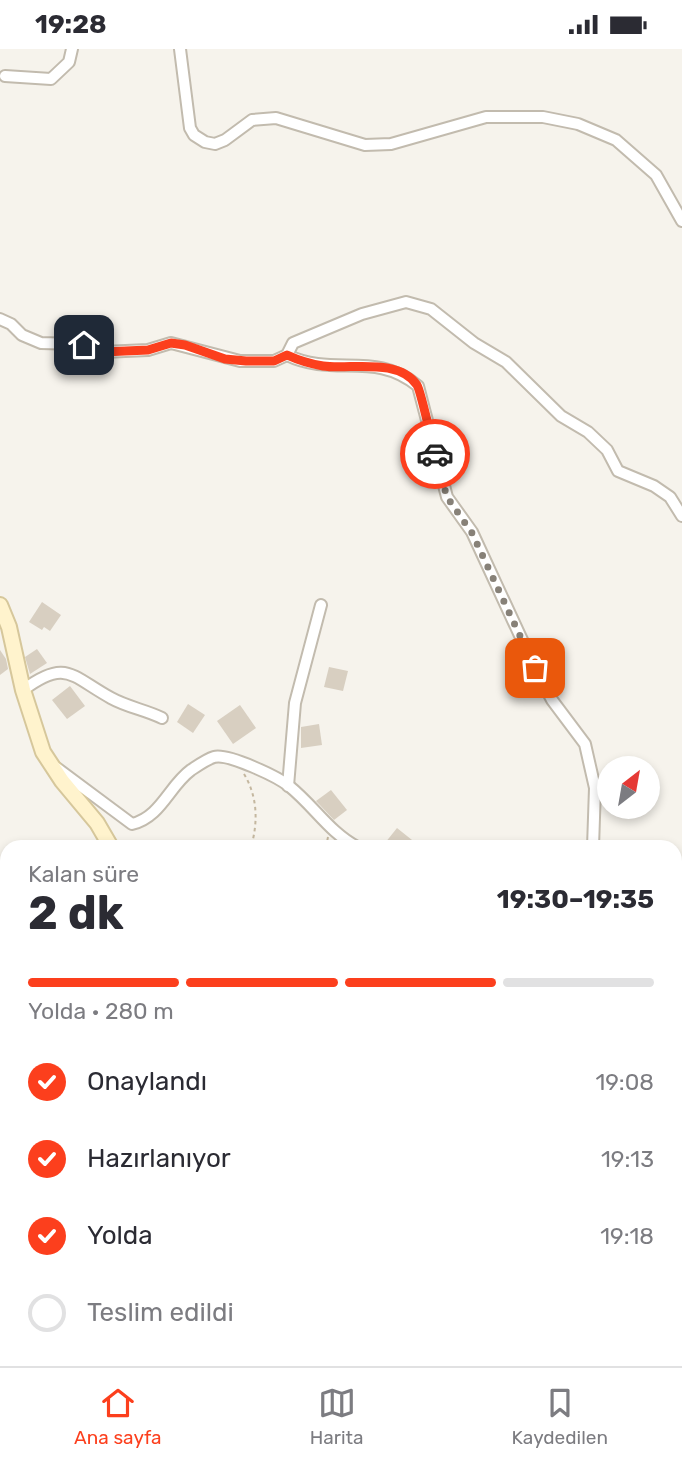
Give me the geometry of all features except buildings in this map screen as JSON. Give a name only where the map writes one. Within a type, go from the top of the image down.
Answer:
[{"type":"street","points":[[5,76],[51,79],[69,62],[72,49]]},
{"type":"street","points":[[180,49],[190,128],[194,135],[205,142],[215,144],[225,140],[252,120],[275,118],[365,145],[391,144],[486,117],[543,117],[579,124],[615,140],[656,175],[682,221]]},
{"type":"street","points":[[0,319],[11,324],[22,335],[41,343],[77,344],[103,352],[148,350],[171,343],[233,360],[274,361],[287,355],[293,343],[362,314],[406,302],[431,309],[474,343],[506,362],[561,416],[588,432],[607,450],[618,471],[654,486],[670,497],[682,516]]},
{"type":"street","points":[[287,355],[325,367],[372,365],[405,375],[418,386],[447,497],[472,533],[552,700],[585,744],[595,788],[593,840]]},
{"type":"street","points":[[0,605],[9,627],[23,690],[43,752],[107,840]]},
{"type":"street","points":[[288,786],[295,703],[321,605]]},
{"type":"street","points":[[23,690],[47,675],[68,673],[112,699],[162,717]]},
{"type":"street","points":[[52,765],[132,824],[157,810],[188,772],[215,757],[235,758],[288,786],[331,830],[346,840]]},
{"type":"path","points":[[235,758],[251,785],[256,814],[252,840]]},
{"type":"way so far","points":[[435,454],[447,497],[472,533],[535,668]]},
{"type":"route","points":[[84,345],[103,352],[148,350],[171,343],[233,360],[274,361],[287,355],[325,367],[372,365],[396,372],[405,375],[418,386],[435,454]]}]
